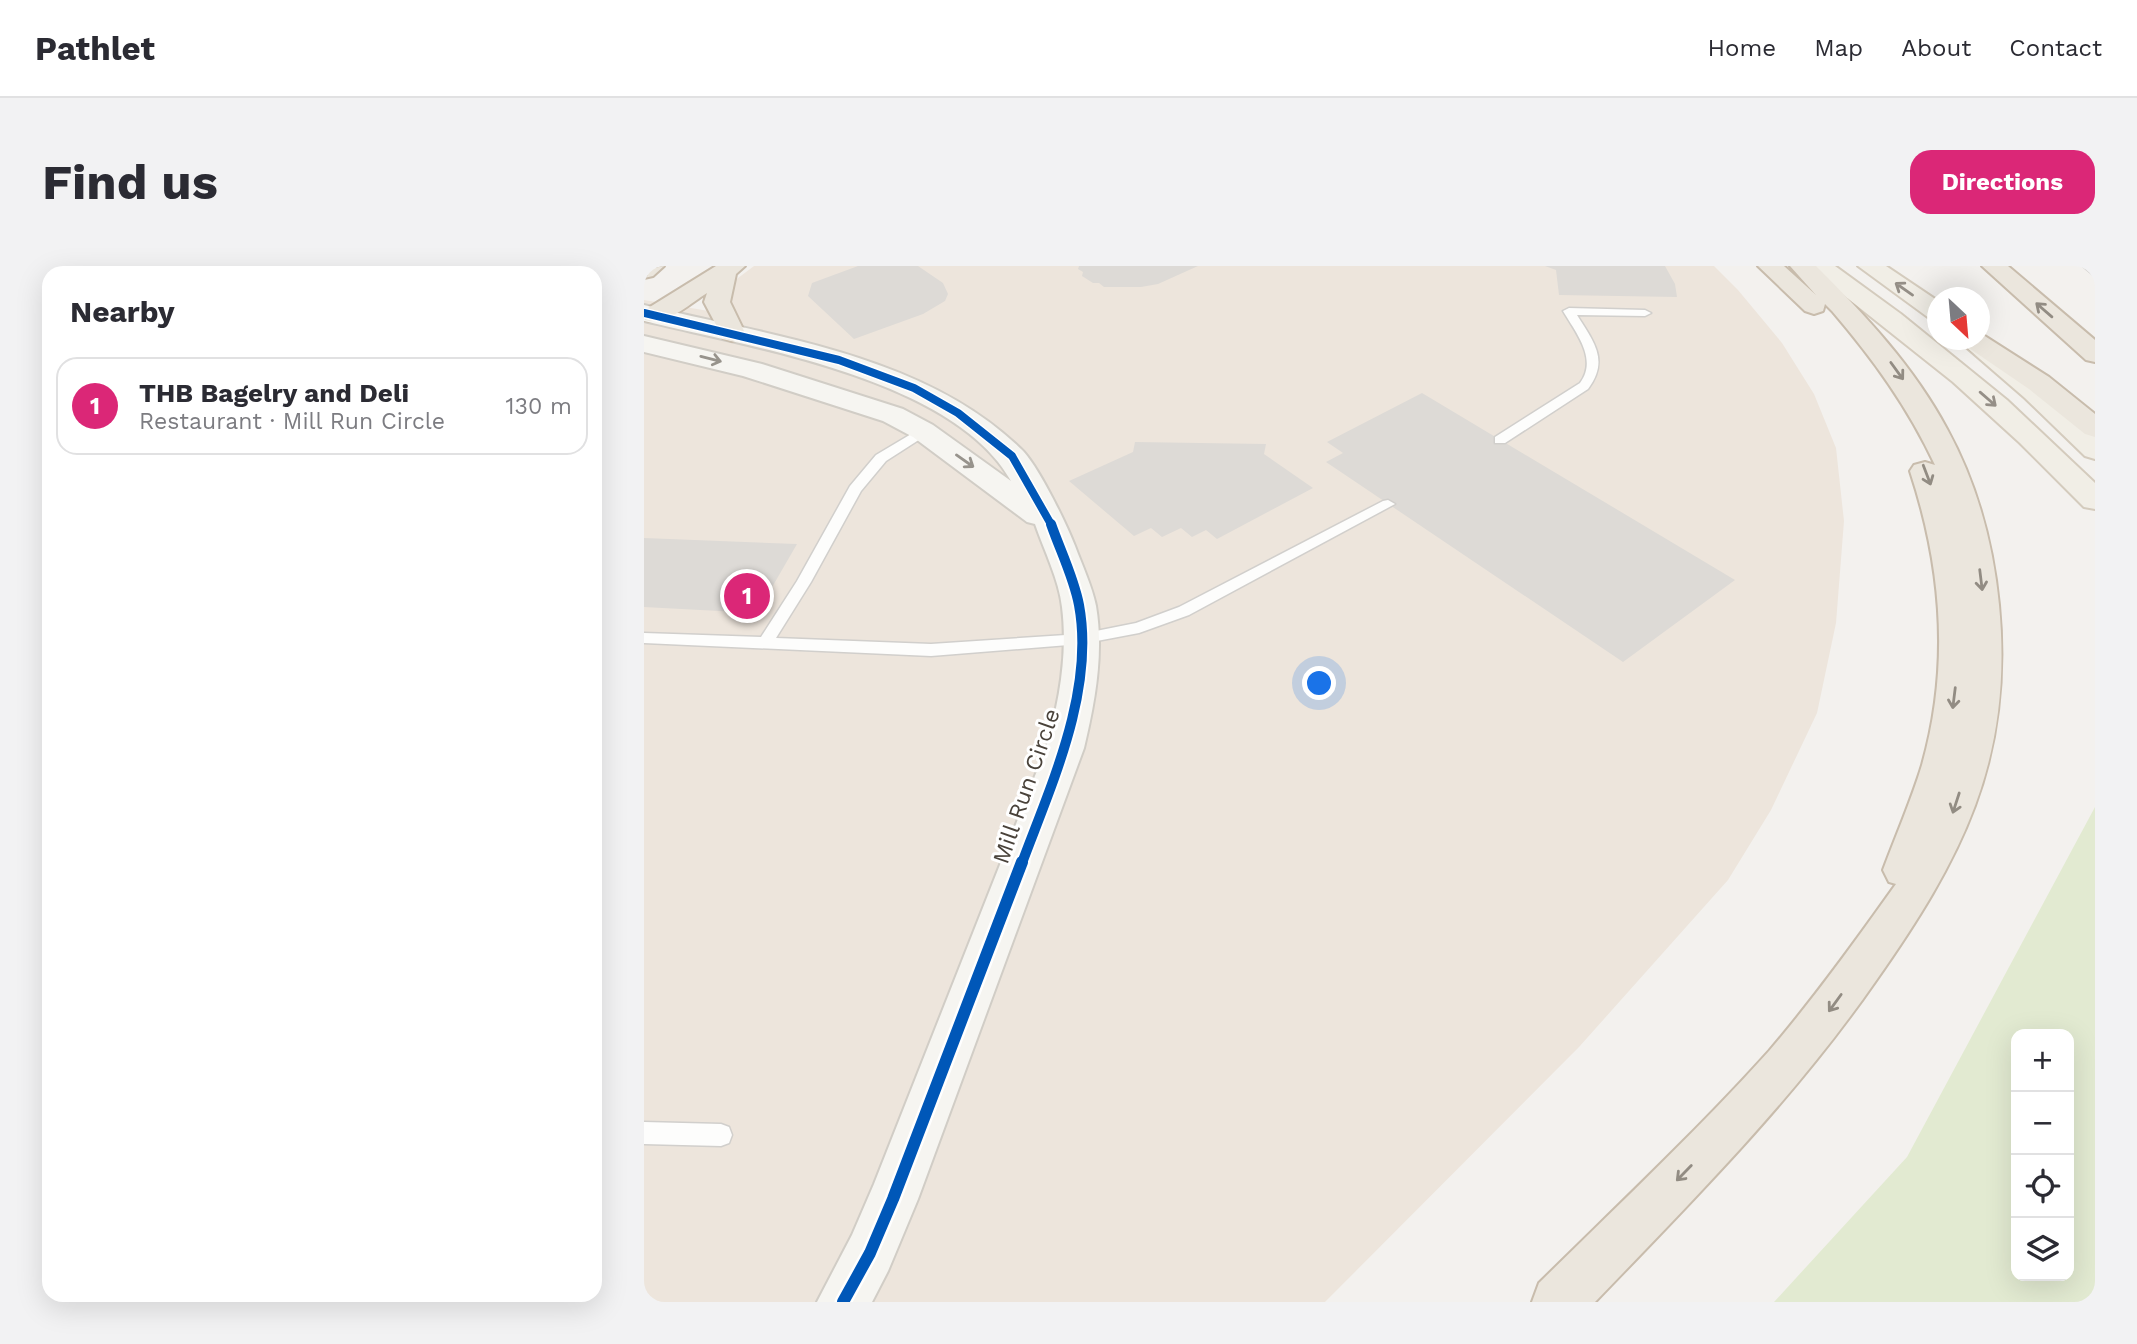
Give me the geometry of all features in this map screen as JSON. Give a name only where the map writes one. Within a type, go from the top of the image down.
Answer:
[{"type":"highway","points":[[644,270],[652,266]]},
{"type":"highway","points":[[1770,266],[1798,290],[1844,338],[1867,366],[1903,421],[1933,492],[1954,571],[1959,618],[1958,666],[1946,742],[1941,764],[1875,948]]},
{"type":"highway","points":[[1558,1302],[1747,1109],[1815,1030],[1922,879],[1950,824],[1976,738],[1982,694],[1983,596],[1970,519],[1943,448],[1923,411],[1888,358],[1852,315],[1802,266]]},
{"type":"highway","points":[[1994,266],[2095,354]]},
{"type":"highway","points":[[647,316],[729,269]]},
{"type":"highway","points":[[729,269],[717,302],[732,333]]},
{"type":"highway","points":[[1988,350],[2039,383],[2095,428]]},
{"type":"main road","points":[[1819,266],[1949,365],[2095,500]]},
{"type":"main road","points":[[1870,266],[1927,306]]},
{"type":"main road","points":[[1985,350],[2035,392],[2095,450]]},
{"type":"street","name":"Mill Run Circle","points":[[647,316],[732,333],[839,360],[914,388],[944,404],[1012,456],[1051,524],[1079,605],[1081,639],[1078,698],[1065,748],[893,1199],[870,1254],[843,1302]]},
{"type":"street","points":[[644,344],[752,370],[893,415],[923,431],[1051,524]]},
{"type":"lane","points":[[2088,266],[2095,273]]},
{"type":"lane","points":[[1500,440],[1584,386],[1593,377],[1595,366],[1589,345],[1569,311],[1645,313]]},
{"type":"lane","points":[[766,642],[804,582],[855,489],[880,458],[923,431]]},
{"type":"lane","points":[[644,638],[931,650],[1081,639],[1139,628],[1184,611],[1388,504]]},
{"type":"lane","points":[[644,1133],[722,1135]]},
{"type":"shaded area","points":[[754,266],[1714,266],[1738,290],[1782,343],[1814,394],[1836,448],[1844,521],[1836,623],[1817,713],[1771,810],[1728,880],[1579,1047],[1325,1302],[644,1302],[644,300],[732,315],[727,306],[730,284]]},
{"type":"green space","points":[[2095,807],[2095,1302],[1774,1302],[1907,1157]]},
{"type":"building","points":[[858,266],[918,266],[943,283],[948,294],[945,301],[923,314],[854,339],[808,296],[812,283]]},
{"type":"building","points":[[1079,266],[1198,266],[1158,284],[1104,287],[1082,276],[1083,272],[1078,269]]},
{"type":"building","points":[[1545,266],[1665,266],[1675,284],[1677,297],[1559,295],[1556,270]]},
{"type":"building","points":[[1422,393],[1735,580],[1623,662],[1326,462],[1343,453],[1327,442]]},
{"type":"building","points":[[1135,442],[1266,444],[1264,454],[1313,488],[1217,539],[1206,530],[1192,537],[1181,528],[1162,537],[1151,528],[1134,536],[1069,481],[1133,452]]},
{"type":"building","points":[[644,538],[797,544],[757,613],[644,607]]},
{"type":"cycle path","points":[[644,313],[839,360],[914,388],[958,413],[1012,456],[1051,524],[1079,605],[1081,639],[1078,698],[1065,748],[893,1199],[870,1253],[843,1302]]},
{"type":"place","name":"THB Bagelry and Deli","points":[[747,596]]}]
